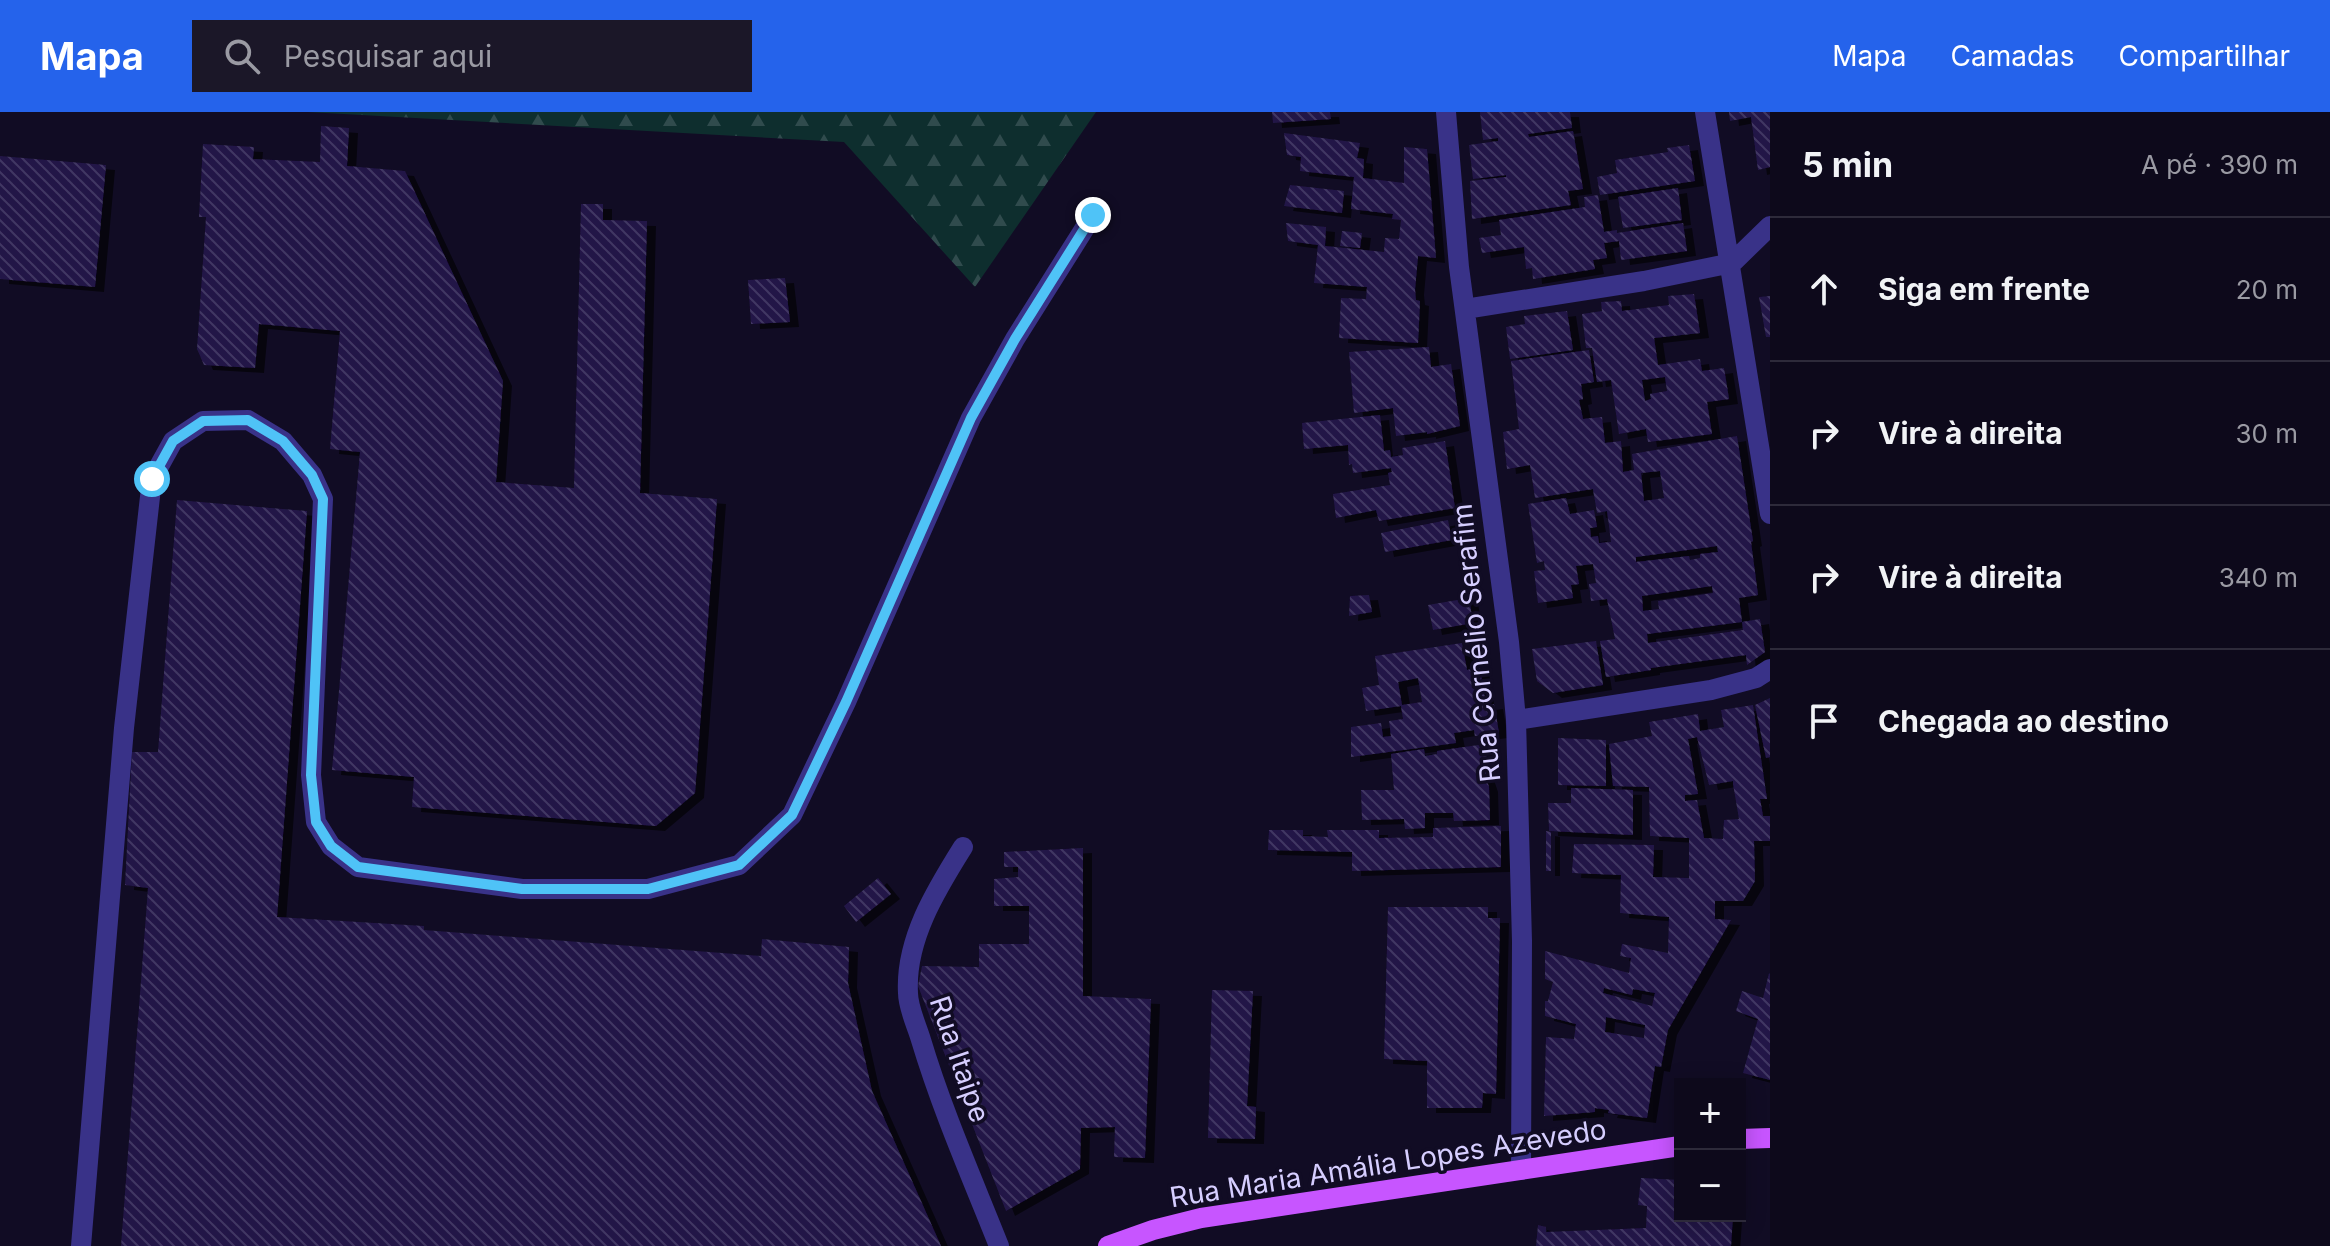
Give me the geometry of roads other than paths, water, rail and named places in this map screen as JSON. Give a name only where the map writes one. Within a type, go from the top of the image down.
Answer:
[{"type":"main road","points":[[1746,1139],[1770,1138]]},
{"type":"main road","name":"Rua Maria Amália Lopes Azevedo","points":[[1108,1246],[1201,1218],[1674,1147]]},
{"type":"street","name":"Rua Cornélio Serafim","points":[[1446,112],[1465,309],[1509,642],[1516,720],[1522,941],[1521,1170]]},
{"type":"street","points":[[1705,112],[1732,263],[1770,514]]},
{"type":"street","points":[[81,1246],[124,728],[148,510],[152,479],[173,441],[203,421],[248,420],[283,441],[312,475],[323,499],[311,775],[316,822],[331,846],[358,867],[522,889],[648,889],[739,865],[792,815],[846,702],[971,418],[1015,339],[1093,215]]},
{"type":"street","points":[[1465,309],[1644,281],[1732,263],[1770,226]]},
{"type":"street","points":[[1516,720],[1711,690],[1756,678],[1770,669]]},
{"type":"street","name":"Rua Itaipe","points":[[963,847],[938,887],[920,926],[911,960],[907,995],[929,1068],[999,1246]]}]
